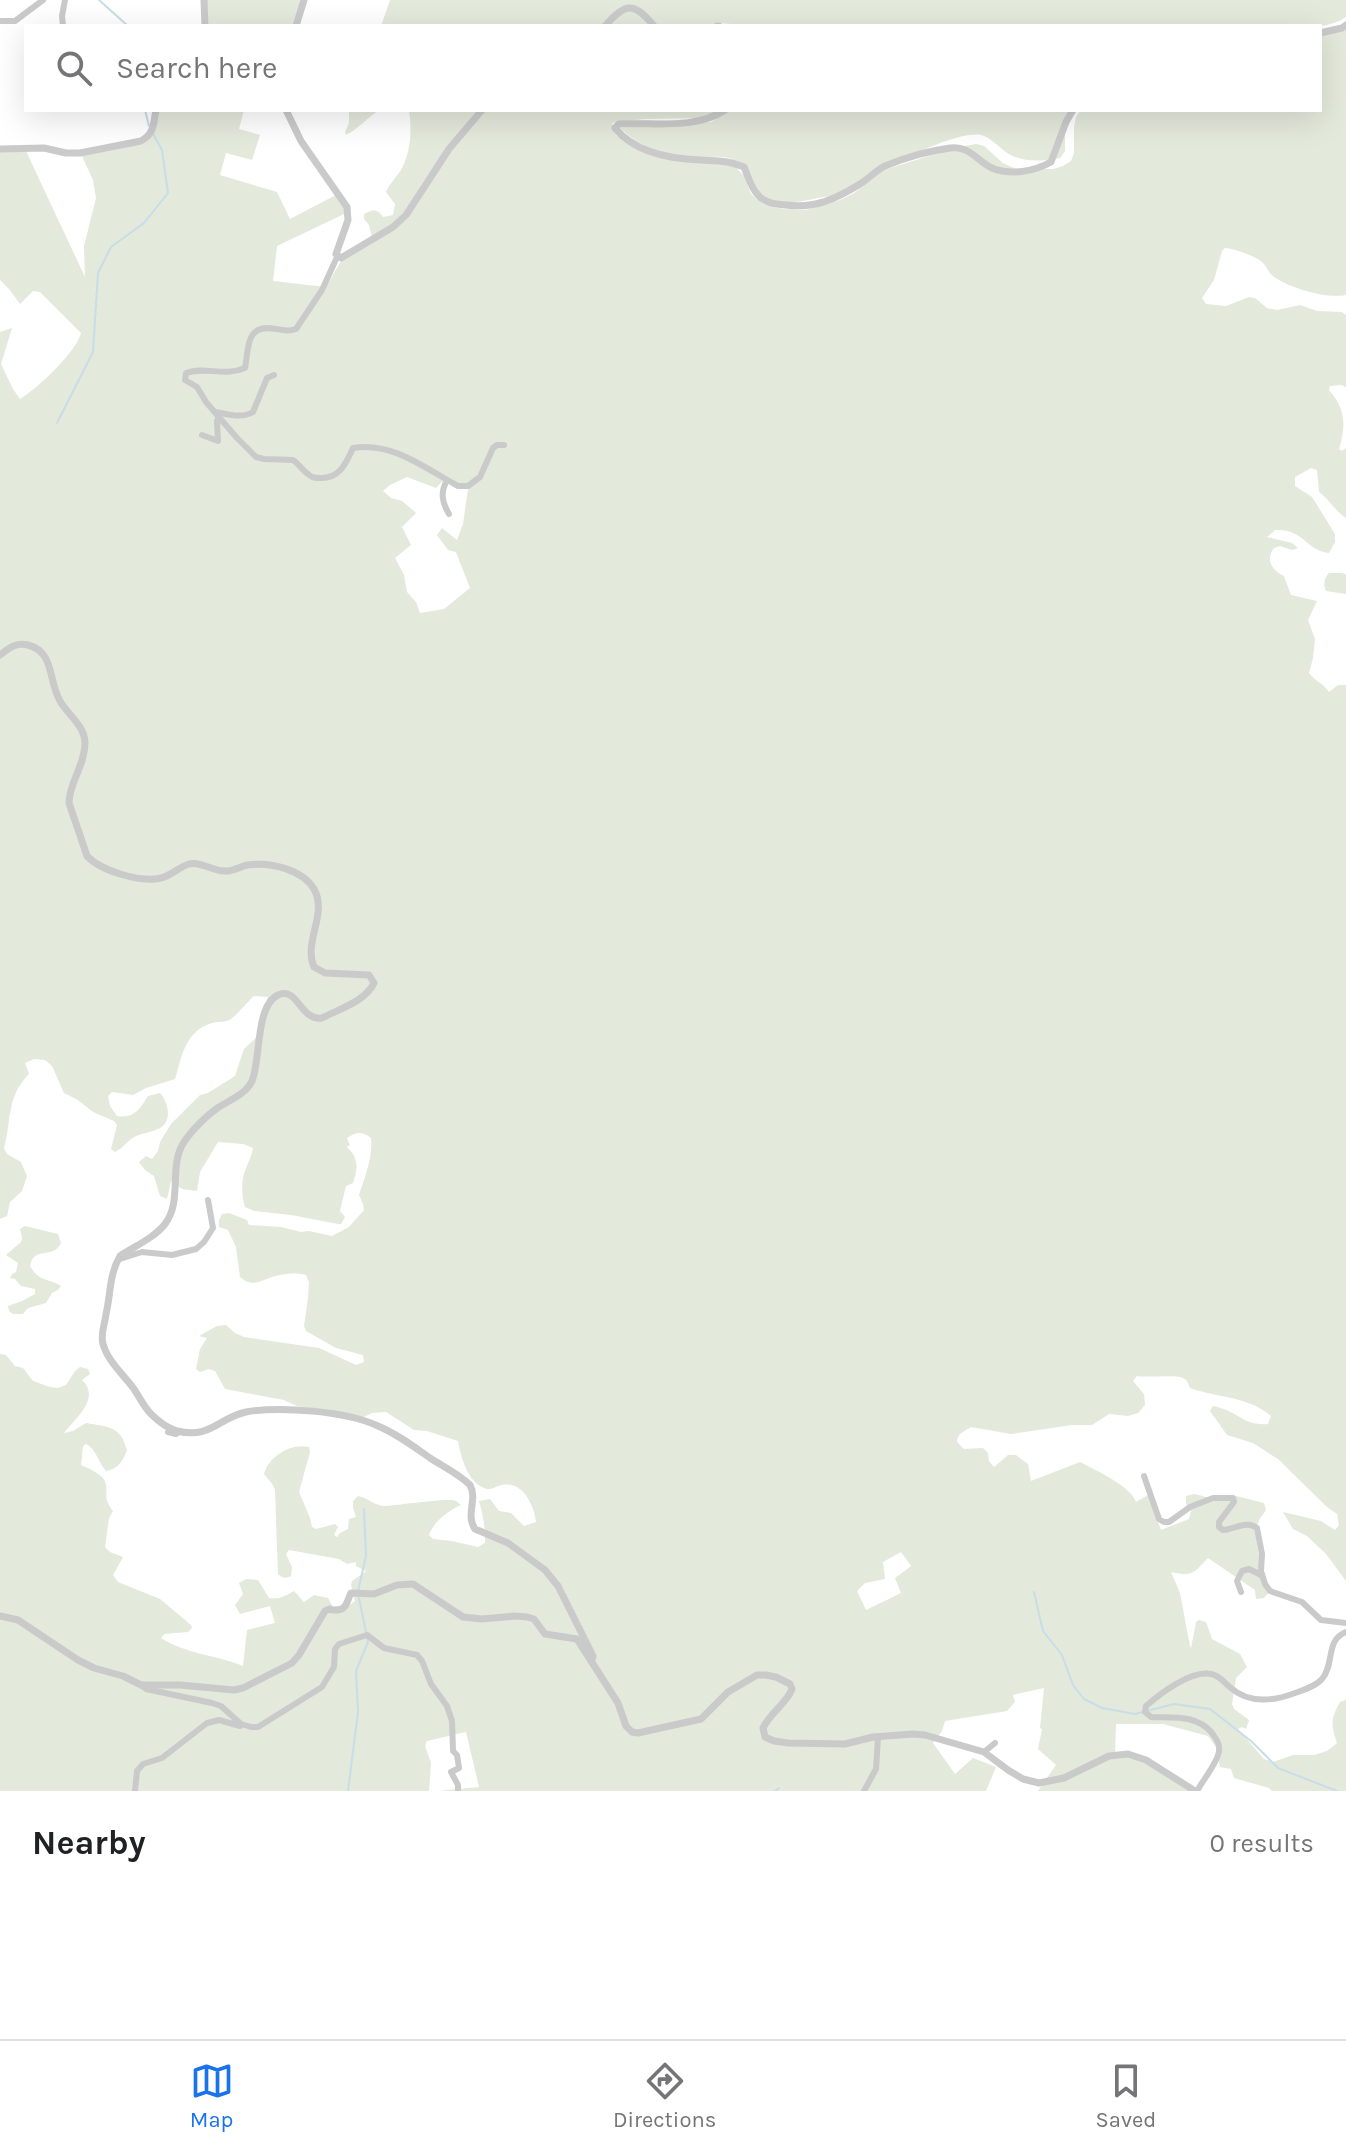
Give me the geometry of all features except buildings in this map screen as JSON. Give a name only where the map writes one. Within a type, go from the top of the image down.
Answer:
[{"type":"street","points":[[0,21],[15,21],[43,0]]},
{"type":"street","points":[[63,24],[65,0]]},
{"type":"street","points":[[204,0],[205,24]]},
{"type":"street","points":[[297,24],[304,0]]},
{"type":"street","points":[[607,24],[622,9],[631,7],[643,12],[652,24]]},
{"type":"street","points":[[1322,33],[1346,25]]},
{"type":"street","points":[[0,149],[44,148],[80,153],[141,141],[154,129],[156,112]]},
{"type":"street","points":[[287,112],[301,141],[347,207],[348,220],[337,257],[322,290],[296,329],[291,332],[265,328],[252,335],[248,340],[245,368],[229,373],[194,370],[186,373],[185,380],[197,387],[256,457],[293,460],[314,478],[337,474],[356,446],[391,450],[458,486],[468,486],[476,482],[487,466],[493,448],[504,445]]},
{"type":"street","points":[[337,257],[345,256],[393,227],[406,215],[449,149],[480,112]]},
{"type":"street","points":[[721,112],[706,120],[619,124],[615,128],[624,138],[648,151],[699,161],[725,160],[744,167],[756,194],[764,200],[808,207],[831,201],[863,183],[882,167],[952,147],[969,151],[995,169],[1039,169],[1051,162],[1072,112]]},
{"type":"street","points":[[217,414],[242,416],[253,412],[267,378],[274,375]]},
{"type":"street","points":[[202,435],[218,441],[217,414]]},
{"type":"street","points":[[447,480],[441,490],[449,514]]},
{"type":"street","points":[[0,655],[20,644],[36,647],[42,652],[51,670],[55,692],[83,734],[84,753],[69,803],[87,856],[93,863],[130,877],[145,879],[158,879],[193,864],[223,872],[248,865],[295,871],[309,882],[317,895],[318,914],[311,951],[314,967],[325,973],[369,975],[374,979],[373,987],[364,997],[322,1018],[308,1016],[289,995],[280,994],[270,1001],[263,1017],[249,1087],[216,1109],[186,1139],[178,1152],[170,1217],[156,1233],[117,1261],[110,1283],[102,1334],[102,1344],[109,1357],[149,1412],[164,1425],[180,1431],[205,1431],[246,1412],[303,1411],[358,1419],[396,1434],[470,1485],[474,1495],[470,1518],[475,1529],[508,1543],[540,1564],[551,1576],[593,1656],[592,1660]]},
{"type":"street","points":[[117,1261],[142,1252],[172,1255],[196,1249],[213,1228],[208,1200]]},
{"type":"street","points":[[168,1432],[176,1434],[180,1431]]},
{"type":"street","points":[[1144,1476],[1159,1519],[1164,1522],[1213,1498],[1233,1498],[1234,1502],[1219,1522],[1219,1527],[1230,1530],[1248,1524],[1257,1528],[1262,1576],[1273,1593],[1302,1602],[1321,1620],[1346,1623]]},
{"type":"street","points":[[1241,1592],[1237,1581],[1242,1571],[1249,1569],[1262,1576]]},
{"type":"street","points":[[141,1685],[243,1688],[292,1663],[325,1611],[345,1607],[351,1593],[374,1594],[397,1585],[413,1584],[463,1617],[515,1616],[534,1619],[545,1634],[577,1639],[618,1703],[626,1726],[634,1733],[647,1733],[697,1721],[728,1692],[750,1678],[764,1674],[787,1682],[792,1689],[789,1697],[765,1723],[762,1732],[766,1738],[796,1744],[845,1744],[878,1737],[919,1734],[984,1752],[1023,1779],[1039,1783],[1058,1780],[1098,1760],[1122,1753],[1146,1760],[1196,1791],[1218,1754],[1217,1740],[1197,1721],[1168,1716],[1151,1717],[1146,1714],[1146,1706],[1169,1688],[1198,1675],[1209,1674],[1216,1675],[1236,1692],[1250,1698],[1267,1700],[1296,1693],[1321,1680],[1334,1640],[1346,1632]]},
{"type":"street","points":[[0,1616],[18,1620],[94,1668],[123,1676],[146,1689],[221,1706],[241,1724],[251,1727]]},
{"type":"street","points":[[135,1791],[137,1771],[143,1764],[162,1758],[207,1723],[219,1720],[246,1728],[258,1727],[322,1687],[334,1667],[335,1649],[339,1644],[365,1636],[384,1648],[417,1655],[422,1661],[452,1721],[452,1738],[459,1768],[451,1772],[458,1791]]},
{"type":"street","points":[[864,1791],[876,1769],[878,1737]]},
{"type":"street","points":[[984,1752],[995,1743]]},
{"type":"shaded area","points":[[201,0],[300,0],[300,9],[293,24],[204,24]]},
{"type":"shaded area","points":[[390,0],[1346,0],[1346,17],[1322,25],[656,24],[642,11],[630,6],[618,11],[605,24],[382,24]]},
{"type":"shaded area","points":[[631,9],[649,24],[610,24],[621,12]]},
{"type":"shaded area","points":[[1346,28],[1346,295],[1318,294],[1298,288],[1273,276],[1258,259],[1225,248],[1214,280],[1202,298],[1206,304],[1226,306],[1249,297],[1277,310],[1300,305],[1346,315],[1346,387],[1330,386],[1329,390],[1339,404],[1343,418],[1339,449],[1342,451],[1346,448],[1346,518],[1319,492],[1317,470],[1311,468],[1295,477],[1295,486],[1312,497],[1335,534],[1335,542],[1329,553],[1315,548],[1293,533],[1275,530],[1267,537],[1292,543],[1298,548],[1274,548],[1270,556],[1271,564],[1284,576],[1291,595],[1317,601],[1308,620],[1315,639],[1309,673],[1329,692],[1338,685],[1346,685],[1346,1581],[1326,1554],[1307,1536],[1293,1529],[1283,1512],[1321,1521],[1335,1530],[1339,1525],[1337,1514],[1278,1459],[1253,1443],[1227,1435],[1210,1411],[1213,1406],[1222,1408],[1246,1421],[1259,1424],[1268,1424],[1271,1416],[1243,1401],[1190,1388],[1186,1380],[1180,1377],[1137,1376],[1133,1381],[1144,1394],[1145,1405],[1138,1413],[1128,1416],[1109,1414],[1092,1425],[1011,1434],[971,1427],[960,1434],[957,1442],[964,1449],[983,1448],[994,1467],[1008,1455],[1016,1455],[1028,1464],[1031,1481],[1080,1462],[1120,1484],[1136,1502],[1148,1495],[1161,1530],[1189,1519],[1191,1511],[1186,1504],[1186,1496],[1195,1494],[1217,1500],[1236,1496],[1264,1503],[1266,1510],[1256,1537],[1270,1591],[1264,1598],[1256,1599],[1255,1590],[1208,1558],[1192,1572],[1171,1572],[1180,1593],[1190,1646],[1199,1620],[1206,1622],[1212,1639],[1240,1654],[1247,1667],[1236,1678],[1232,1704],[1249,1720],[1246,1729],[1238,1729],[1264,1759],[1273,1762],[1293,1755],[1314,1755],[1327,1751],[1337,1743],[1333,1718],[1340,1702],[1346,1700],[1346,1791],[1272,1791],[1234,1778],[1231,1769],[1220,1767],[1216,1747],[1208,1736],[1163,1724],[1116,1724],[1115,1753],[1143,1760],[1192,1791],[1038,1791],[1056,1765],[1038,1749],[1044,1688],[1013,1695],[1015,1702],[1007,1711],[945,1721],[933,1743],[955,1774],[973,1758],[996,1767],[986,1791],[438,1791],[479,1787],[466,1732],[427,1741],[425,1746],[431,1763],[429,1791],[0,1791],[0,1354],[6,1355],[15,1366],[23,1368],[33,1381],[50,1387],[66,1385],[80,1367],[88,1369],[90,1374],[82,1380],[89,1394],[88,1401],[64,1433],[86,1423],[105,1426],[118,1433],[127,1450],[120,1464],[106,1471],[93,1449],[86,1444],[83,1446],[81,1465],[102,1477],[108,1504],[113,1511],[105,1547],[123,1557],[113,1575],[118,1582],[160,1599],[191,1625],[188,1632],[164,1634],[161,1638],[191,1651],[243,1666],[247,1630],[275,1623],[270,1606],[240,1614],[235,1605],[243,1594],[239,1583],[246,1579],[258,1580],[269,1598],[279,1598],[294,1591],[304,1602],[314,1595],[328,1598],[333,1607],[348,1606],[355,1601],[352,1581],[366,1571],[356,1566],[356,1562],[347,1564],[339,1559],[289,1550],[286,1554],[292,1567],[291,1576],[284,1578],[278,1574],[275,1490],[264,1474],[276,1456],[288,1449],[309,1447],[299,1492],[312,1527],[316,1529],[335,1524],[338,1527],[334,1535],[337,1537],[348,1529],[349,1519],[356,1517],[353,1501],[358,1496],[383,1506],[456,1501],[461,1505],[442,1517],[429,1535],[433,1539],[478,1547],[485,1543],[479,1501],[490,1499],[499,1511],[511,1513],[524,1526],[536,1522],[533,1508],[521,1490],[509,1485],[487,1489],[473,1480],[463,1461],[458,1441],[414,1430],[386,1412],[372,1413],[362,1418],[225,1389],[215,1371],[200,1372],[196,1369],[200,1349],[207,1338],[199,1336],[217,1326],[226,1325],[244,1337],[319,1348],[356,1365],[364,1362],[363,1355],[336,1348],[306,1331],[309,1282],[306,1275],[285,1274],[255,1283],[240,1277],[236,1247],[228,1230],[219,1227],[219,1220],[222,1214],[229,1213],[247,1220],[249,1225],[332,1236],[349,1227],[364,1210],[359,1195],[370,1160],[371,1138],[359,1133],[347,1138],[350,1145],[347,1147],[354,1155],[356,1168],[353,1183],[346,1186],[340,1211],[345,1217],[341,1224],[245,1207],[242,1182],[253,1148],[243,1144],[218,1142],[200,1172],[197,1191],[182,1189],[171,1181],[167,1199],[160,1196],[154,1176],[139,1162],[146,1156],[152,1159],[171,1124],[200,1095],[235,1076],[244,1049],[258,1036],[268,997],[254,996],[231,1019],[212,1023],[196,1032],[186,1045],[175,1079],[133,1095],[112,1092],[108,1096],[117,1116],[132,1114],[148,1096],[160,1093],[168,1111],[164,1125],[136,1136],[115,1152],[111,1149],[117,1125],[114,1121],[93,1112],[64,1093],[52,1066],[45,1060],[34,1059],[25,1063],[29,1074],[13,1100],[4,1148],[7,1154],[21,1162],[27,1176],[22,1191],[10,1202],[7,1216],[0,1219],[0,332],[12,328],[1,364],[20,399],[55,369],[72,350],[81,333],[40,292],[33,291],[20,304],[0,280],[0,152],[26,151],[85,277],[84,246],[96,198],[93,180],[81,154],[143,142],[155,112],[243,112],[239,129],[260,135],[252,160],[226,153],[220,175],[277,192],[290,219],[336,195],[344,206],[344,214],[277,246],[273,281],[326,287],[341,261],[395,228],[483,112],[715,112],[703,118],[612,123],[616,135],[641,151],[733,164],[744,176],[751,194],[763,204],[806,210],[854,193],[884,170],[976,144],[984,146],[1003,163],[1016,169],[1063,166],[1071,161],[1074,153],[1076,117],[1080,112],[1322,112],[1322,34]],"holes":[[[407,477],[436,488],[446,477],[468,489],[463,524],[457,540],[442,528],[437,535],[448,550],[456,552],[470,588],[444,609],[420,613],[407,592],[404,575],[395,558],[411,545],[402,527],[416,513],[383,491]],[[901,1552],[911,1566],[895,1578],[901,1593],[866,1610],[857,1591],[865,1583],[885,1579],[883,1562]]]},
{"type":"shaded area","points":[[349,112],[376,112],[346,135]]},
{"type":"shaded area","points":[[409,112],[475,112],[431,170],[404,212],[372,237],[364,214],[373,210],[383,217],[393,215],[395,204],[386,192],[407,156]]},
{"type":"shaded area","points":[[728,112],[1069,112],[1065,126],[1065,151],[1060,158],[1022,159],[1008,154],[984,136],[967,135],[907,158],[833,196],[796,202],[765,197],[732,159],[659,152],[639,143],[620,128],[711,122]]},
{"type":"shaded area","points":[[1329,573],[1346,574],[1346,594],[1326,591],[1324,582]]},
{"type":"shaded area","points":[[25,1226],[58,1234],[61,1243],[58,1248],[35,1256],[30,1266],[40,1277],[61,1286],[46,1303],[28,1308],[23,1314],[13,1314],[8,1306],[35,1294],[35,1289],[21,1286],[10,1278],[16,1272],[18,1263],[6,1255],[21,1242],[20,1229]]},
{"type":"waterway","points":[[99,0],[126,24]]},
{"type":"waterway","points":[[146,112],[149,126]]},
{"type":"waterway","points":[[57,423],[93,352],[98,273],[111,247],[144,223],[168,193],[162,150],[152,132]]},
{"type":"waterway","points":[[358,1591],[366,1556],[364,1509]]},
{"type":"waterway","points":[[1034,1592],[1043,1631],[1062,1655],[1073,1685],[1084,1699],[1102,1708],[1135,1714],[1174,1704],[1210,1709],[1251,1741],[1278,1768],[1337,1791]]},
{"type":"waterway","points":[[348,1791],[358,1712],[356,1671],[368,1642],[359,1598]]},
{"type":"waterway","points":[[775,1791],[779,1788]]}]
